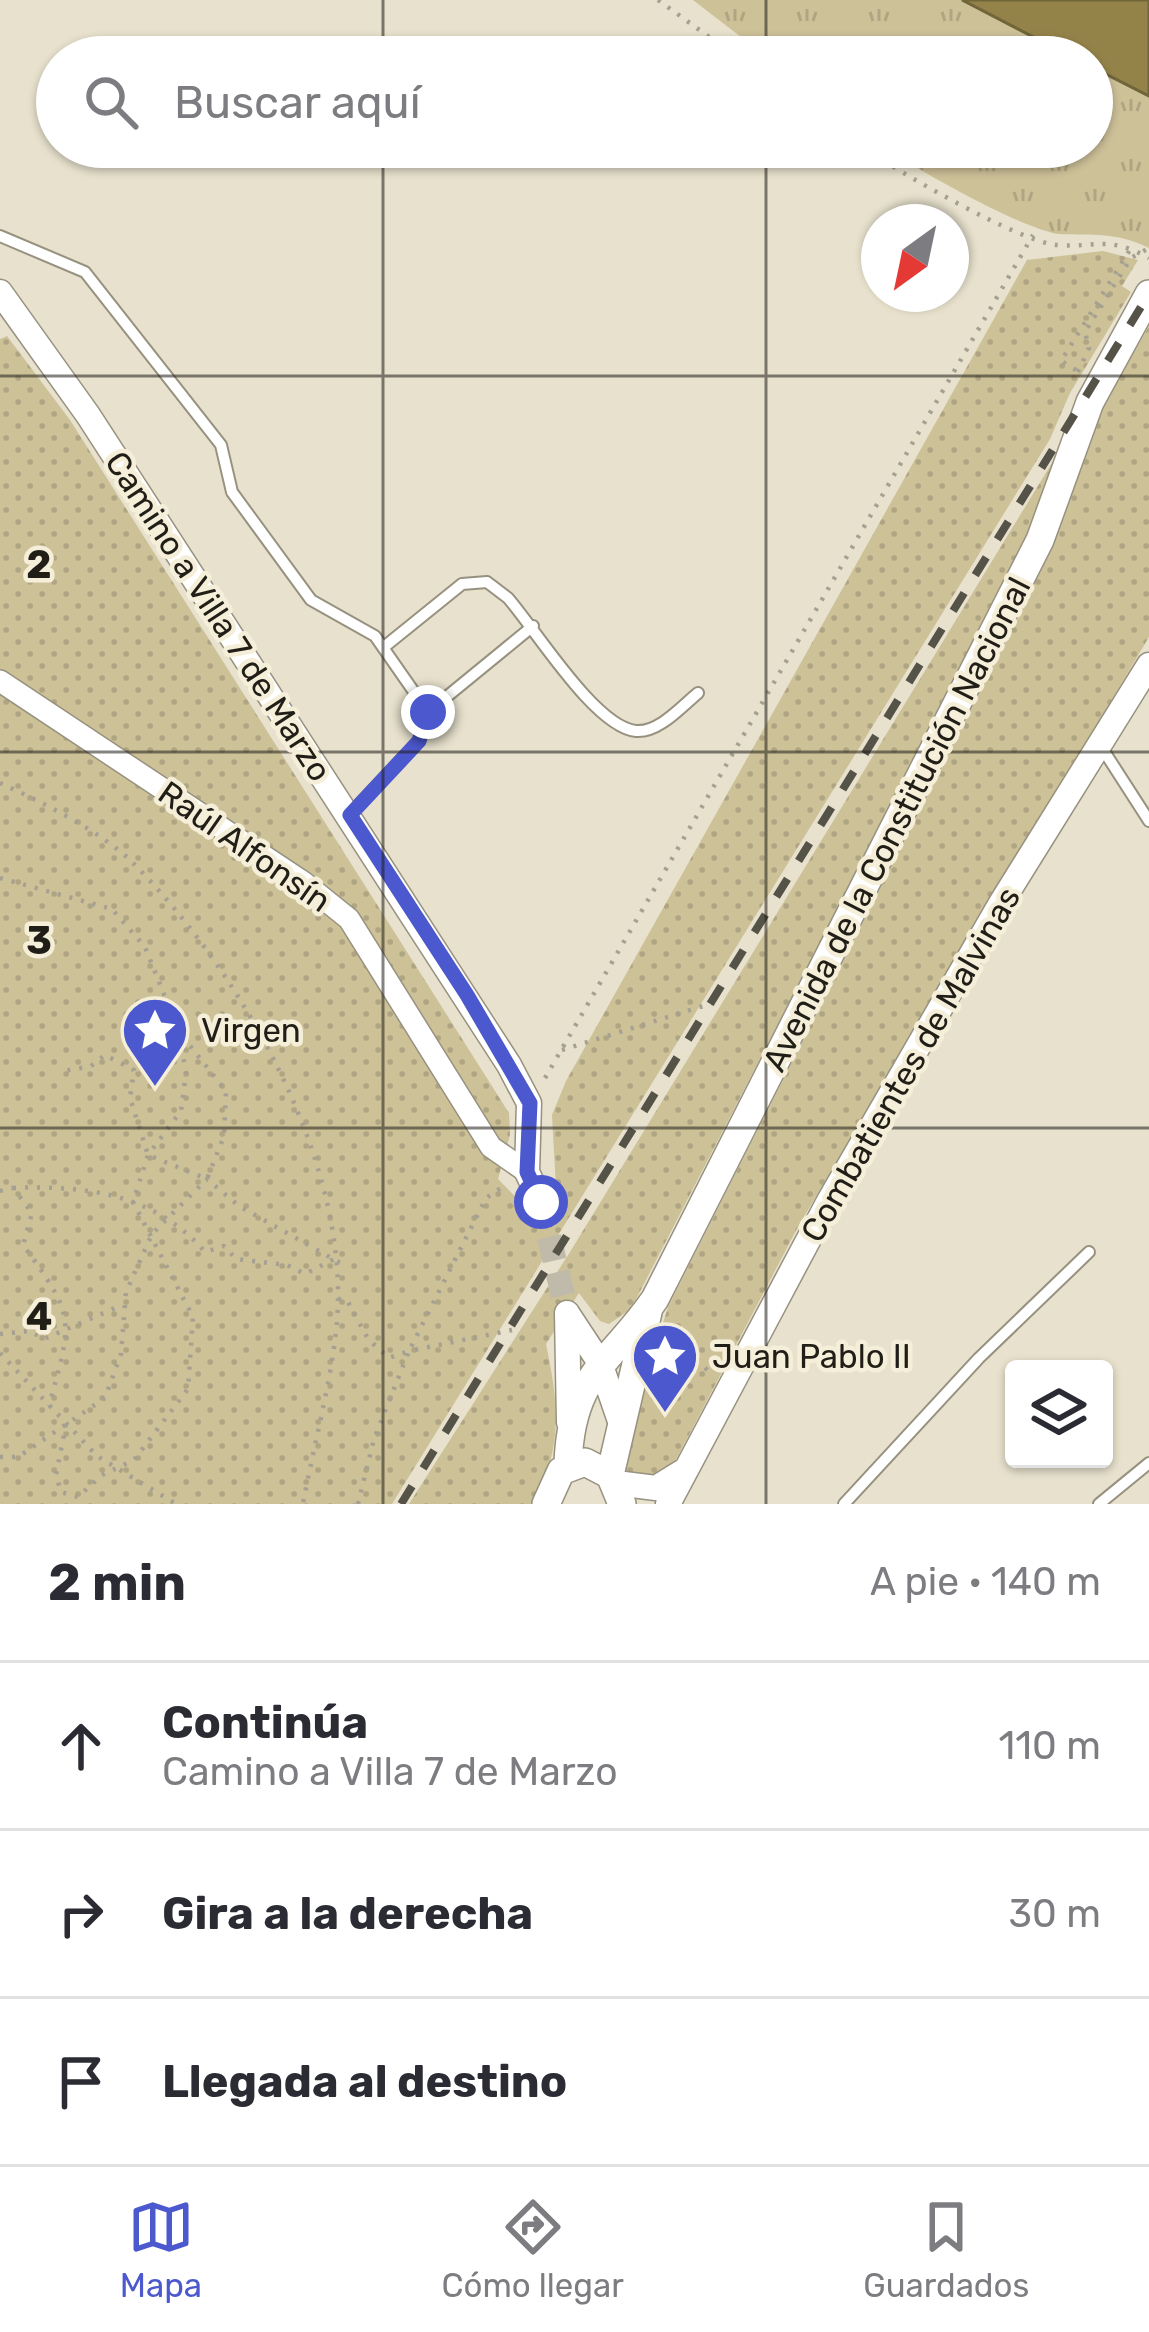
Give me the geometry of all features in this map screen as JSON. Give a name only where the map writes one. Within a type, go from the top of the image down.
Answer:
[{"type":"main road","name":"Avenida de la Constitución Nacional","points":[[546,1504],[568,1464],[569,1422],[601,1364],[649,1308],[1040,540],[1090,402],[1149,294]]},
{"type":"main road","name":"Avenida de la Constitución Nacional","points":[[616,1487],[620,1421],[640,1363],[649,1308]]},
{"type":"main road","points":[[568,1464],[585,1462],[616,1487]]},
{"type":"street","name":"Camino a Villa 7 de Marzo","points":[[0,292],[88,415],[350,815],[467,995],[530,1103]]},
{"type":"street","name":"Combatientes de Malvinas","points":[[668,1504],[840,1181],[1149,665]]},
{"type":"street","name":"Raúl Alfonsín","points":[[0,681],[303,882],[349,920],[490,1147],[527,1172]]},
{"type":"street","points":[[530,1103],[527,1172],[541,1202]]},
{"type":"street","points":[[569,1422],[567,1313],[601,1364],[620,1421]]},
{"type":"street","points":[[616,1487],[656,1489],[684,1470]]},
{"type":"lane","points":[[0,236],[85,272],[220,445],[232,492],[311,600],[375,636],[428,712]]},
{"type":"lane","points":[[384,647],[462,584],[487,582],[533,626],[612,722],[638,732],[660,724],[698,693]]},
{"type":"lane","points":[[350,815],[419,741],[428,712],[533,626]]},
{"type":"lane","points":[[1099,744],[1149,821]]},
{"type":"lane","points":[[844,1504],[979,1358],[1089,1252]]},
{"type":"lane","points":[[1099,1504],[1149,1463]]},
{"type":"path","points":[[658,0],[708,36]]},
{"type":"path","points":[[892,168],[1055,245],[1097,240],[1149,258]]},
{"type":"path","points":[[530,1103],[1033,235]]},
{"type":"path","points":[[1131,248],[1061,361],[1078,372],[1089,348],[1085,332],[1131,258],[1149,248]]},
{"type":"path","points":[[0,783],[45,803],[129,859],[220,972],[296,1105],[325,1192],[338,1298],[303,1504]]},
{"type":"path","points":[[0,878],[112,909],[145,947],[179,1032],[186,1073],[181,1111],[148,1155],[133,1202],[193,1317],[188,1389],[134,1460],[78,1497],[61,1492],[56,1475],[66,1424]]},
{"type":"path","points":[[562,1050],[716,1002]]},
{"type":"path","points":[[0,1457],[18,1456],[105,1398],[121,1354],[125,1304],[152,1234],[207,1179],[224,1136],[226,1091],[179,1032]]},
{"type":"path","points":[[64,1070],[91,1066],[105,1054],[134,1070],[130,1097],[148,1155]]},
{"type":"path","points":[[148,1155],[207,1179],[239,1206],[342,1264]]},
{"type":"path","points":[[358,1504],[374,1439],[409,1351],[486,1198],[527,1172]]},
{"type":"path","points":[[0,1190],[67,1186],[133,1202],[169,1217],[205,1252],[224,1246],[236,1259],[287,1265],[305,1274],[334,1259]]},
{"type":"path","points":[[13,1188],[32,1213],[23,1245],[60,1295],[70,1328],[49,1406]]},
{"type":"path","points":[[338,1298],[347,1300],[368,1339],[389,1358],[512,1330]]},
{"type":"path","points":[[0,1334],[30,1330],[44,1340],[125,1304]]},
{"type":"path","points":[[649,1308],[726,1390]]},
{"type":"path","points":[[0,1353],[66,1424],[117,1468],[176,1504]]},
{"type":"green space","points":[[693,0],[962,0],[1031,36],[740,36]]},
{"type":"green space","points":[[1113,78],[1149,96],[1149,248],[1114,237],[1043,230],[919,168],[1113,168]]},
{"type":"green space","points":[[1103,251],[1138,260],[1122,286],[1131,292],[1070,393],[1050,439],[392,1504],[0,1504],[0,339],[7,336],[70,420],[509,1113],[510,1135],[498,1179],[536,1218],[556,1188],[552,1115],[566,1081],[1027,260]]},
{"type":"green space","points":[[1149,326],[1149,637],[799,1225],[669,1473],[630,1476],[625,1470],[634,1416],[668,1307],[1052,549],[1100,410]]},
{"type":"green space","points":[[1066,440],[1029,537],[631,1309],[609,1324],[600,1321],[579,1293],[546,1344],[556,1426],[550,1464],[533,1504],[409,1504],[570,1252]]},
{"type":"shaded area","points":[[962,0],[1149,0],[1149,96],[1113,78],[1113,36],[1031,36]]},
{"type":"tunnel","points":[[541,1202],[567,1313]]},
{"type":"railway","points":[[401,1504],[1149,294]]},
{"type":"place","name":"Virgen","points":[[155,1089]]},
{"type":"place","name":"Juan Pablo II","points":[[665,1415]]},
{"type":"route","points":[[428,712],[419,741],[350,815],[467,995],[530,1103],[527,1172],[541,1202]]}]
